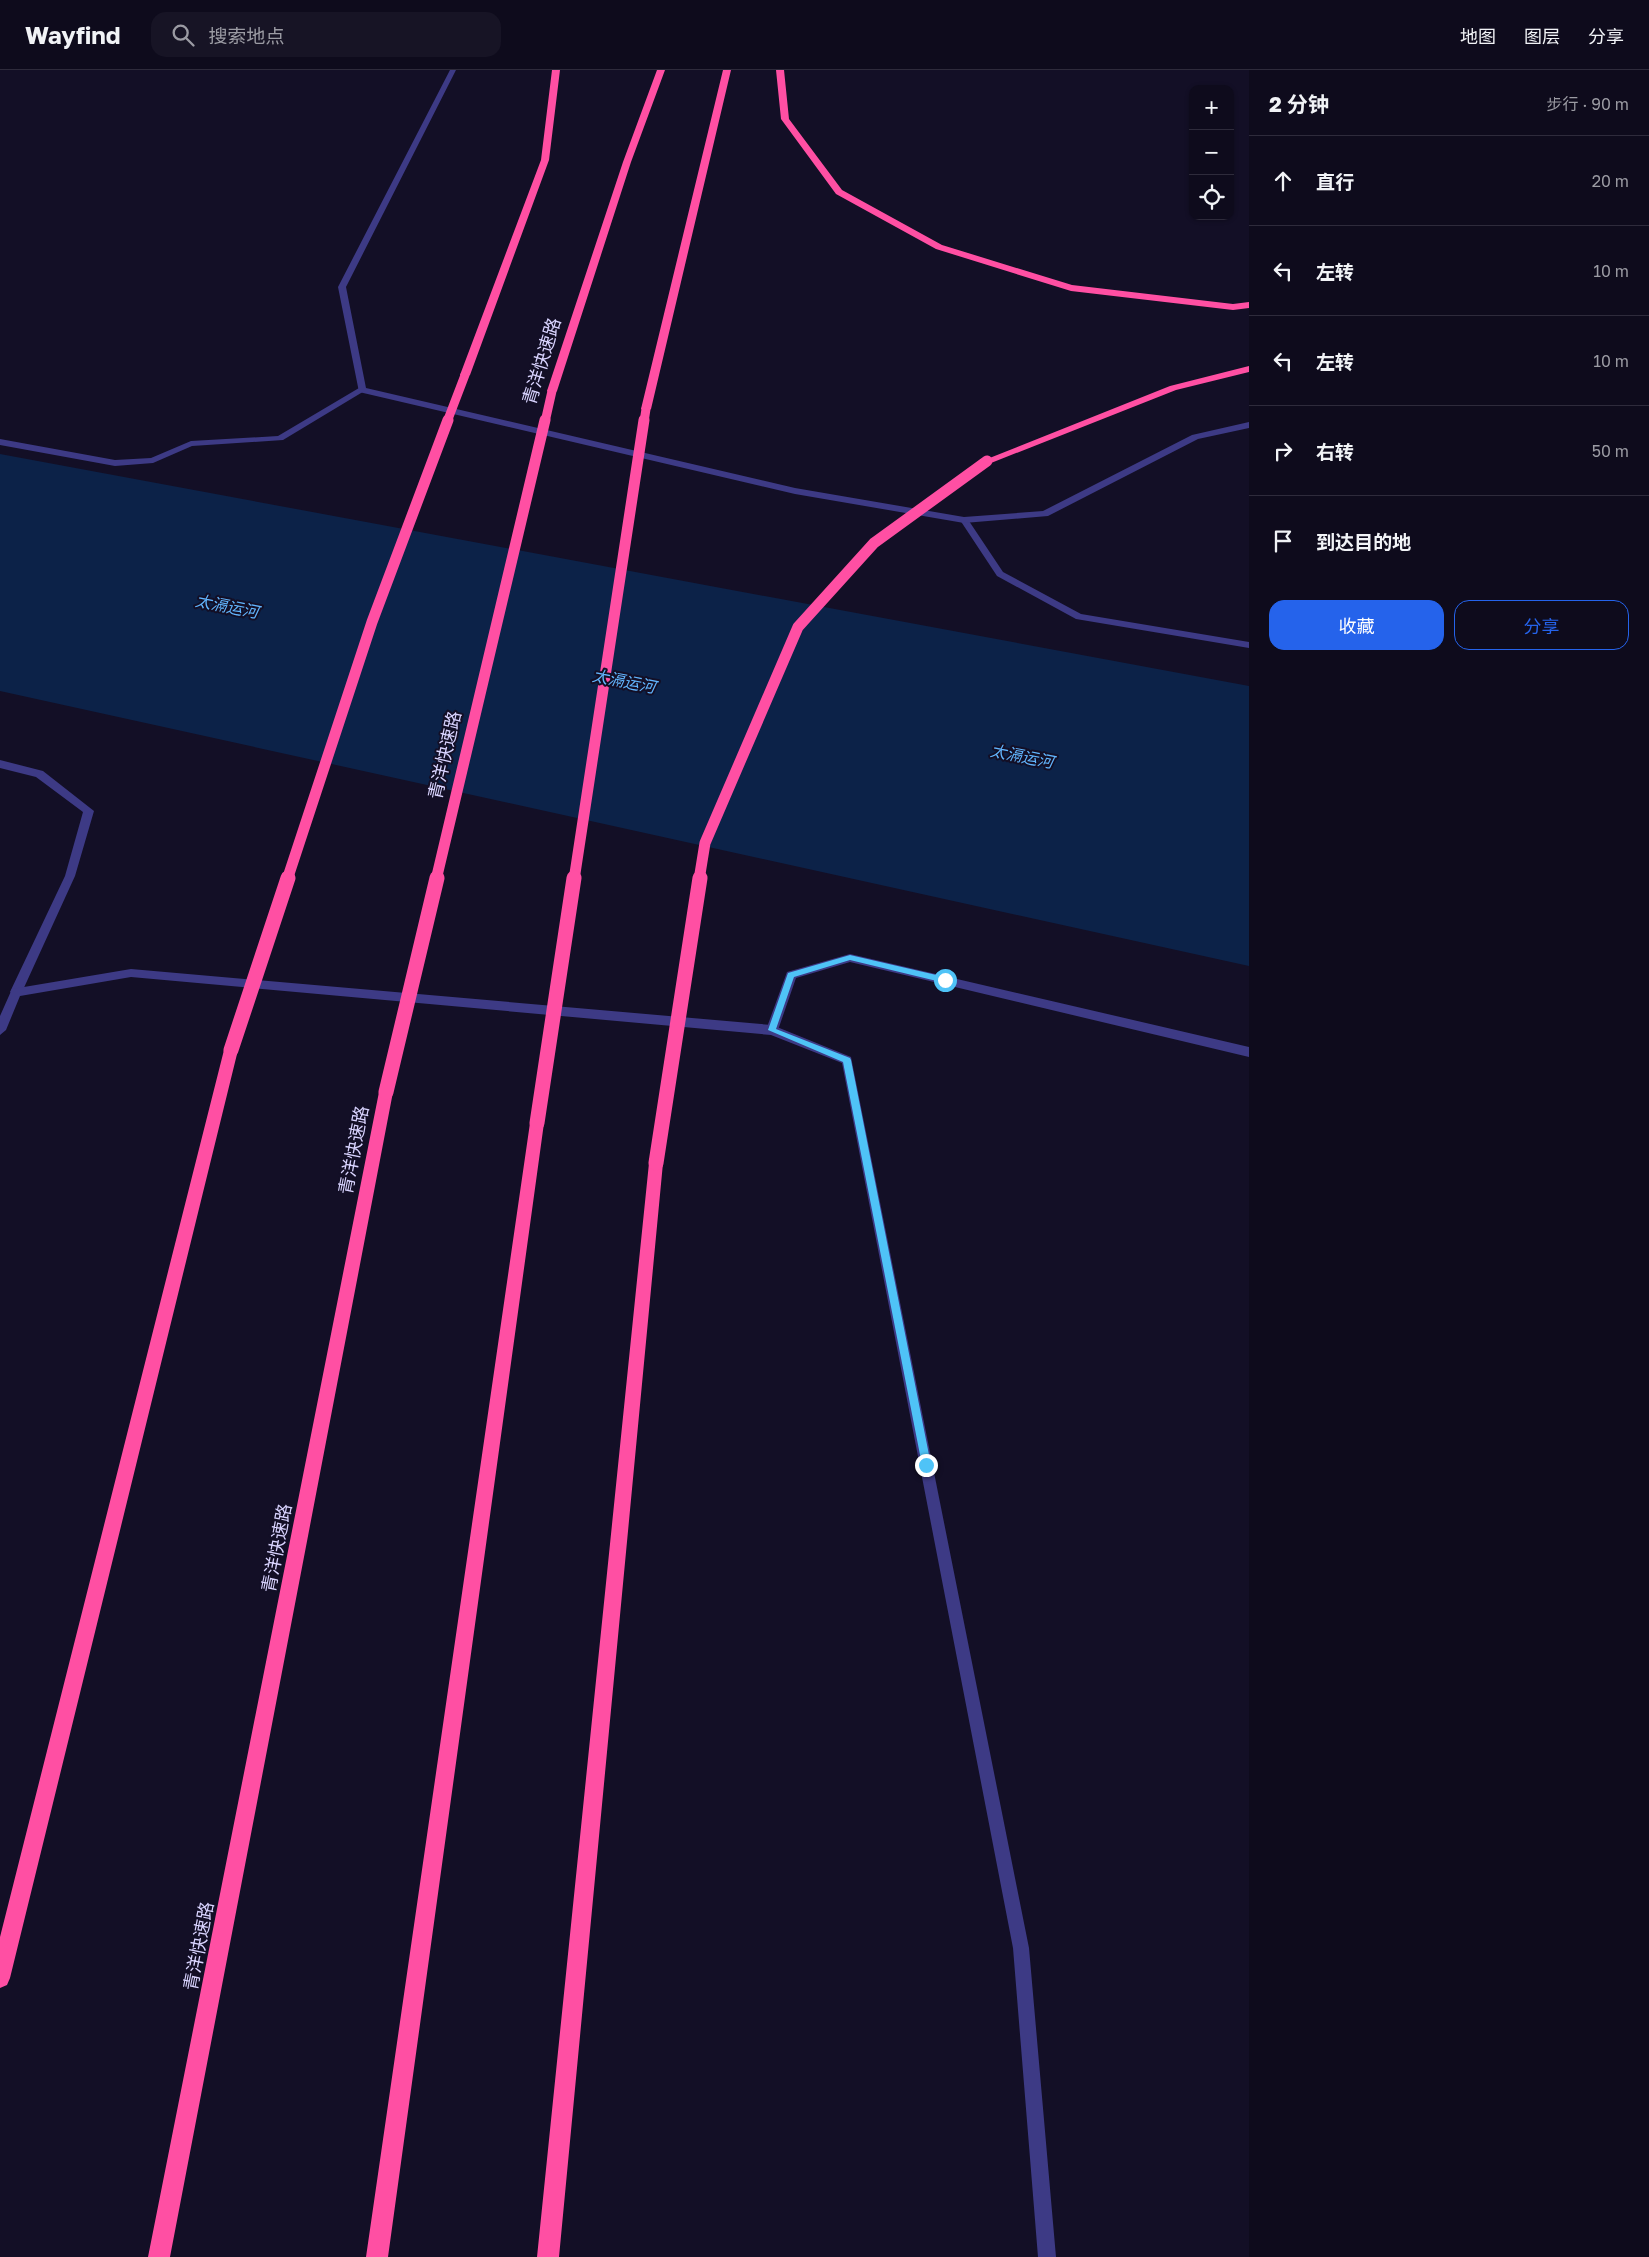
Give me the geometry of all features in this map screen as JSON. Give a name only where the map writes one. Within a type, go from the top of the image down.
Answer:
[{"type":"highway","points":[[0,1978],[231,1050],[372,622],[545,160],[556,70]]},
{"type":"highway","name":"青洋快速路","points":[[159,2257],[386,1092],[552,391],[627,162],[661,70]]},
{"type":"highway","points":[[377,2257],[537,1123],[646,409],[727,70]]},
{"type":"highway","points":[[780,70],[786,119],[839,192],[939,247],[1071,288],[1234,307],[1249,305]]},
{"type":"highway","points":[[548,2257],[656,1163],[705,843],[798,627],[874,543],[987,460],[1173,388],[1249,369]]},
{"type":"street","points":[[362,390],[342,287],[453,70]]},
{"type":"street","points":[[0,442],[115,463],[153,460],[191,444],[280,438],[362,390],[795,491],[964,520],[1045,514],[1195,437],[1249,425]]},
{"type":"street","points":[[964,520],[1000,574],[1079,617],[1249,645]]},
{"type":"street","points":[[0,764],[39,774],[89,811],[70,876],[0,1030]]},
{"type":"street","points":[[772,1030],[791,975],[850,958],[1249,1052]]},
{"type":"street","points":[[16,992],[131,973],[772,1030],[847,1060],[1021,1948],[1048,2257]]},
{"type":"water","name":"太滆运河","points":[[0,454],[1249,686],[1249,966],[0,691]]},
{"type":"route","points":[[926,1465],[847,1060],[772,1030],[791,975],[850,958],[945,980]]}]
